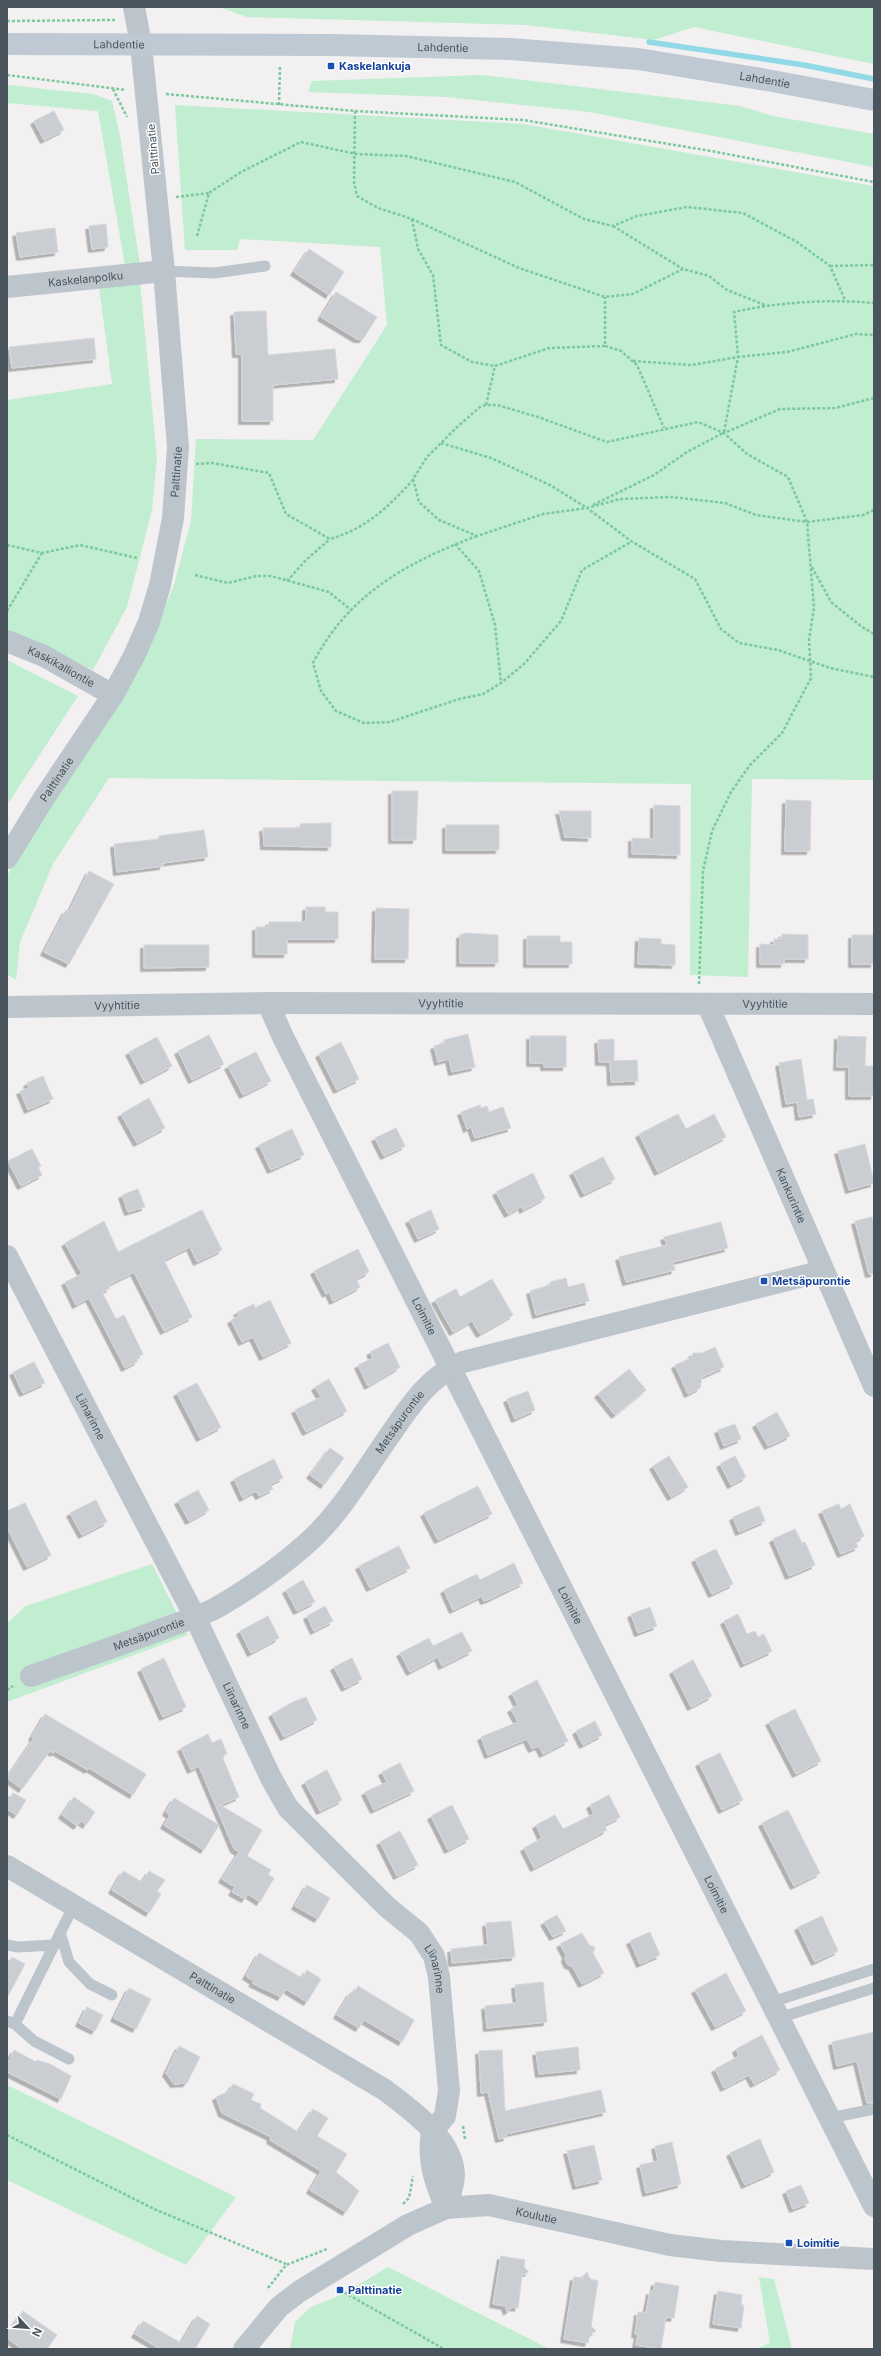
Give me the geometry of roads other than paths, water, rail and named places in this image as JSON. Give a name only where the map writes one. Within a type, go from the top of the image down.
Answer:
[{"type":"main road","name":"Lahdentie","points":[[7,44],[331,45],[510,49],[638,59],[767,80],[874,100]]},
{"type":"street","points":[[134,7],[142,45]]},
{"type":"street","name":"Palttinatie","points":[[7,858],[44,798],[113,696],[134,656],[149,622],[160,585],[173,518],[178,447],[164,271],[142,45]]},
{"type":"street","name":"Kaskelanpolku","points":[[7,287],[164,271]]},
{"type":"street","name":"Kaskikalliontie","points":[[7,642],[44,656],[113,696]]},
{"type":"street","name":"Vyyhtitie","points":[[7,1007],[704,996],[874,1004]]},
{"type":"street","name":"Kankurintie","points":[[704,996],[874,1386]]},
{"type":"street","name":"Loimitie","points":[[268,1003],[286,1044],[449,1368],[776,2010],[874,2206]]},
{"type":"street","name":"Liinarinne","points":[[7,1256],[195,1616],[271,1778],[288,1808],[376,1896],[419,1933],[434,1956],[439,1977],[449,2091],[446,2116],[432,2132]]},
{"type":"street","name":"Metsäpurontie","points":[[31,1676],[215,1608],[258,1581],[305,1545],[333,1516],[422,1391],[449,1368],[478,1358],[824,1271]]},
{"type":"street","name":"Palttinatie","points":[[7,1866],[385,2090],[419,2116],[432,2132]]},
{"type":"street","points":[[432,2132],[429,2147],[433,2178],[446,2208]]},
{"type":"street","name":"Koulutie","points":[[244,2349],[279,2307],[300,2291],[408,2225],[446,2208],[489,2205],[670,2245],[721,2252],[874,2259]]},
{"type":"lane","points":[[164,271],[214,273],[265,266]]},
{"type":"lane","points":[[69,2059],[34,2041],[11,2022],[74,1906]]},
{"type":"lane","points":[[60,1932],[69,1962],[90,1984],[112,1995]]},
{"type":"lane","points":[[7,1945],[18,1948],[54,1945]]},
{"type":"lane","points":[[776,2010],[874,1969]]},
{"type":"lane","points":[[776,2010],[874,1988]]},
{"type":"lane","points":[[830,2118],[874,2109]]},
{"type":"waterway","points":[[649,42],[804,65],[874,79]]},
{"type":"place","name":"Kaskelankuja","points":[[331,66]]},
{"type":"place","name":"Metsäpurontie","points":[[764,1281]]},
{"type":"place","name":"Loimitie","points":[[789,2243]]},
{"type":"place","name":"Palttinatie","points":[[340,2290]]}]
